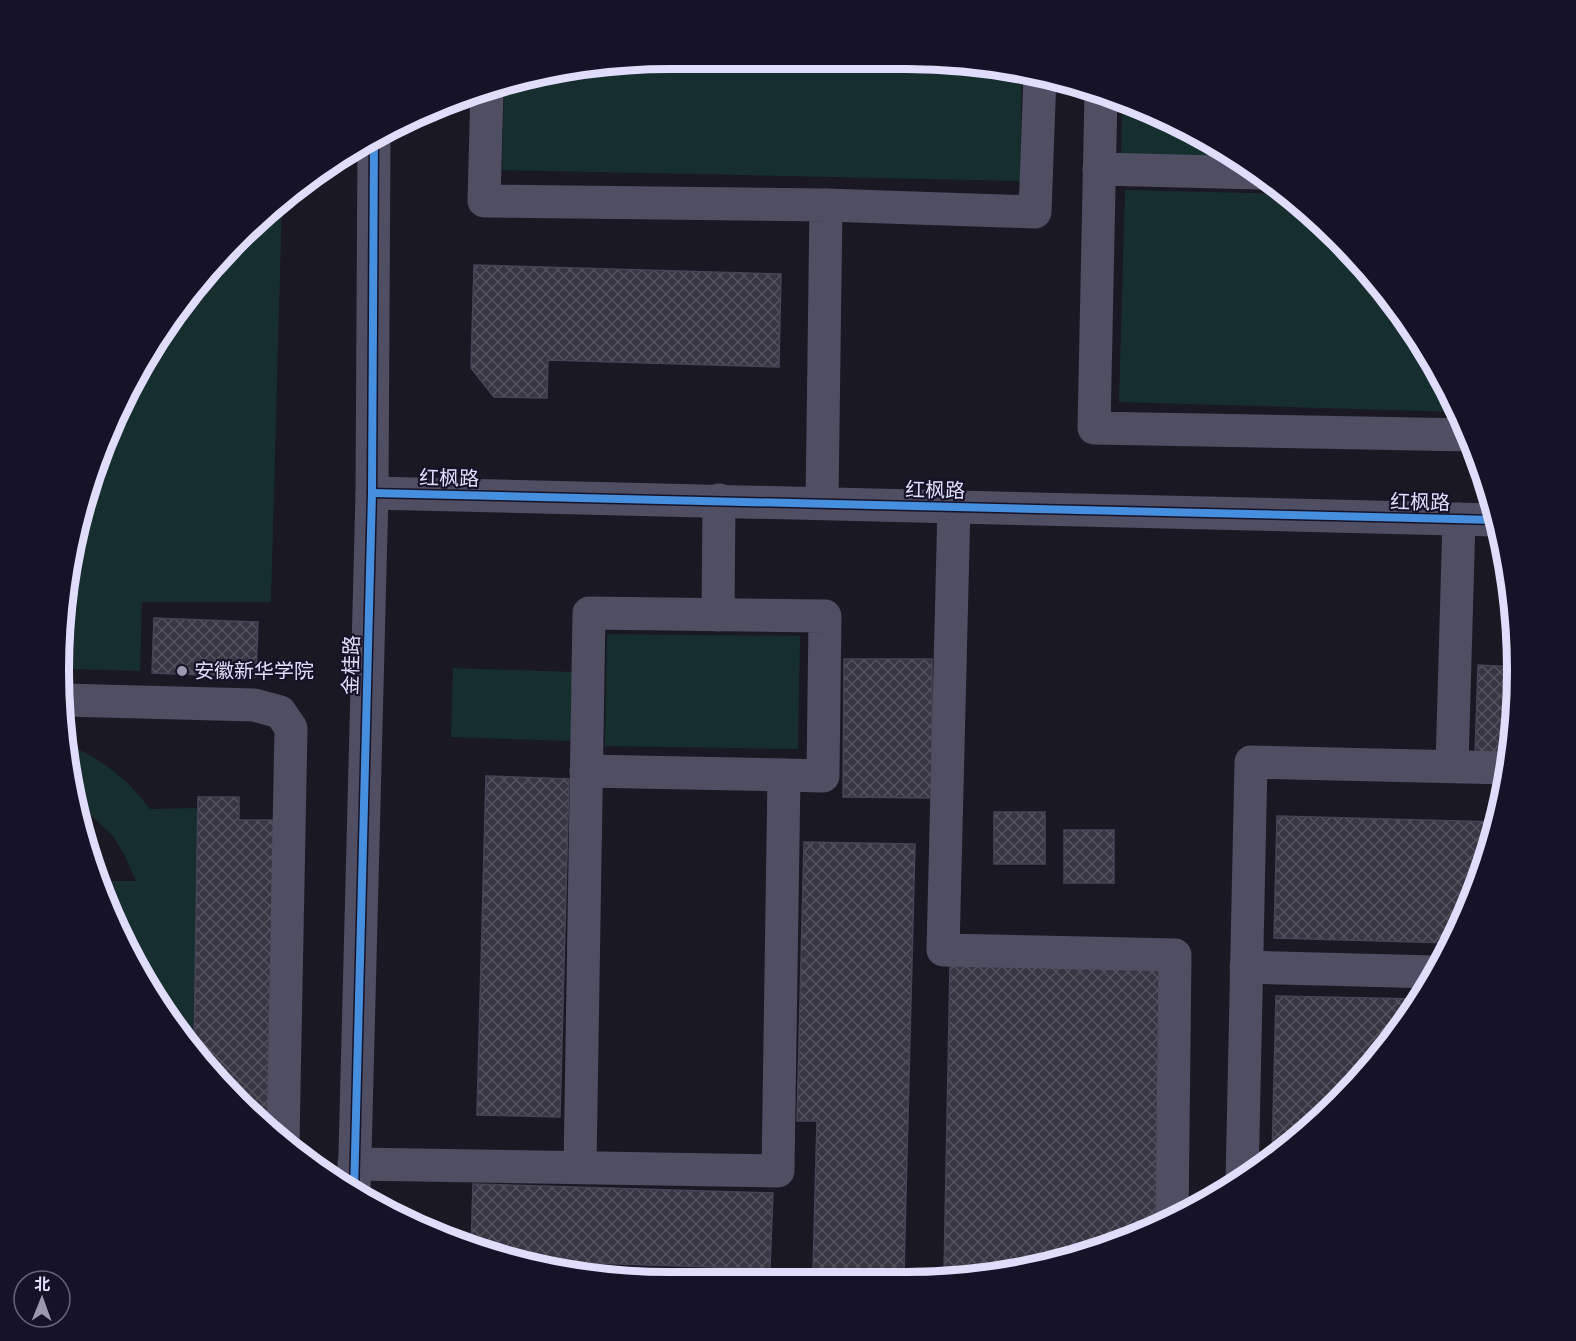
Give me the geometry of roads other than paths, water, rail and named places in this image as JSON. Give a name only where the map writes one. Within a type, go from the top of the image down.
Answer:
[{"type":"street","points":[[487,98],[484,201],[826,205],[1035,212],[1040,85]]},
{"type":"street","points":[[1101,102],[1094,428],[1459,435]]},
{"type":"street","name":"金桂路","points":[[354,1178],[372,493],[374,148]]},
{"type":"street","points":[[1099,169],[1244,173]]},
{"type":"street","points":[[822,503],[826,205]]},
{"type":"street","name":"红枫路","points":[[372,493],[1488,520]]},
{"type":"street","points":[[718,615],[719,501]]},
{"type":"street","points":[[954,507],[943,950],[1175,955],[1172,1210]]},
{"type":"street","points":[[1452,766],[1459,519]]},
{"type":"street","points":[[580,1167],[586,771],[589,613],[825,616],[823,776],[586,771]]},
{"type":"street","points":[[70,700],[254,705],[280,712],[291,728],[283,1131]]},
{"type":"street","points":[[1242,1169],[1251,762],[1499,768]]},
{"type":"street","points":[[354,1178],[580,1167],[777,1171],[784,775]]},
{"type":"street","points":[[1246,967],[1426,972]]},
{"type":"place","name":"安徽新华学院","points":[[182,671]]}]
